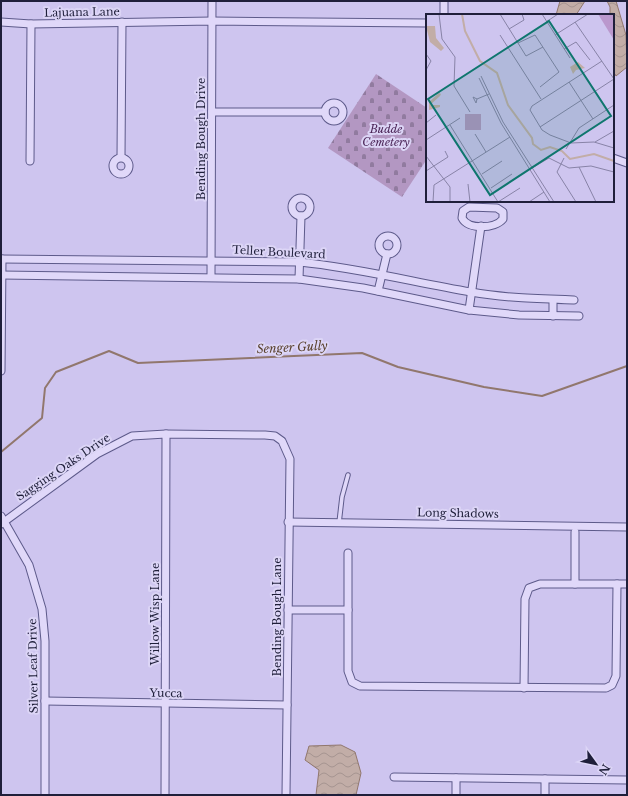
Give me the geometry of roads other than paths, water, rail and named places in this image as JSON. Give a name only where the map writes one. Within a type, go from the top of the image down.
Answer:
[{"type":"street","name":"Bending Bough Drive","points":[[211,277],[212,1]]},
{"type":"street","points":[[444,1],[444,14]]},
{"type":"street","name":"Lajuana Lane","points":[[1,22],[31,24],[212,21],[426,23]]},
{"type":"street","points":[[121,157],[122,22]]},
{"type":"street","points":[[30,161],[31,24]]},
{"type":"street","points":[[212,112],[325,112]]},
{"type":"street","points":[[614,158],[627,163]]},
{"type":"street","points":[[497,208],[503,212],[503,219],[498,224],[481,226],[470,225],[463,221],[462,214],[466,209],[497,208]]},
{"type":"street","points":[[299,279],[302,216]]},
{"type":"street","points":[[469,310],[481,226]]},
{"type":"street","points":[[378,291],[387,254]]},
{"type":"street","points":[[1,371],[2,259]]},
{"type":"street","name":"Teller Boulevard","points":[[2,259],[300,262],[382,274],[471,293],[508,297],[574,300]]},
{"type":"street","points":[[2,276],[299,279],[378,291],[469,310],[519,316],[579,316]]},
{"type":"street","points":[[553,316],[554,300]]},
{"type":"street","name":"Sagging Oaks Drive","points":[[2,520],[110,446],[132,436],[166,434],[265,435],[282,441]]},
{"type":"street","name":"Willow Wisp Lane","points":[[165,795],[166,434]]},
{"type":"street","name":"Bending Bough Lane","points":[[282,441],[290,459],[288,522],[286,795]]},
{"type":"street","name":"Silver Leaf Drive","points":[[2,520],[29,565],[42,609],[45,641],[45,795]]},
{"type":"street","name":"Long Shadows","points":[[288,522],[627,527]]},
{"type":"street","points":[[575,584],[576,532]]},
{"type":"street","points":[[348,553],[348,671],[350,680],[356,685],[366,687],[602,689],[612,684],[616,671],[617,584]]},
{"type":"street","points":[[524,688],[525,599],[529,588],[540,584],[627,584]]},
{"type":"street","points":[[288,610],[348,610]]},
{"type":"street","name":"Yucca","points":[[45,701],[287,706]]},
{"type":"street","points":[[394,777],[627,780]]},
{"type":"street","points":[[456,778],[456,795]]},
{"type":"street","points":[[545,779],[545,795]]},
{"type":"lane","points":[[339,523],[342,497],[348,475]]},
{"type":"water","points":[[560,1],[585,1],[577,14],[556,14]]},
{"type":"water","points":[[607,1],[616,1],[626,35],[627,67],[616,76],[614,73],[614,14],[610,14],[610,7]]},
{"type":"water","points":[[341,745],[355,752],[361,773],[356,795],[316,795],[319,770],[305,760],[309,746]]},
{"type":"waterway","name":"Senger Gully","points":[[1,452],[42,418],[45,388],[56,372],[109,351],[138,363],[362,353],[398,367],[484,387],[542,396],[627,366]]},
{"type":"park label","name":"Budde Cemetery","points":[[386,135]]}]
